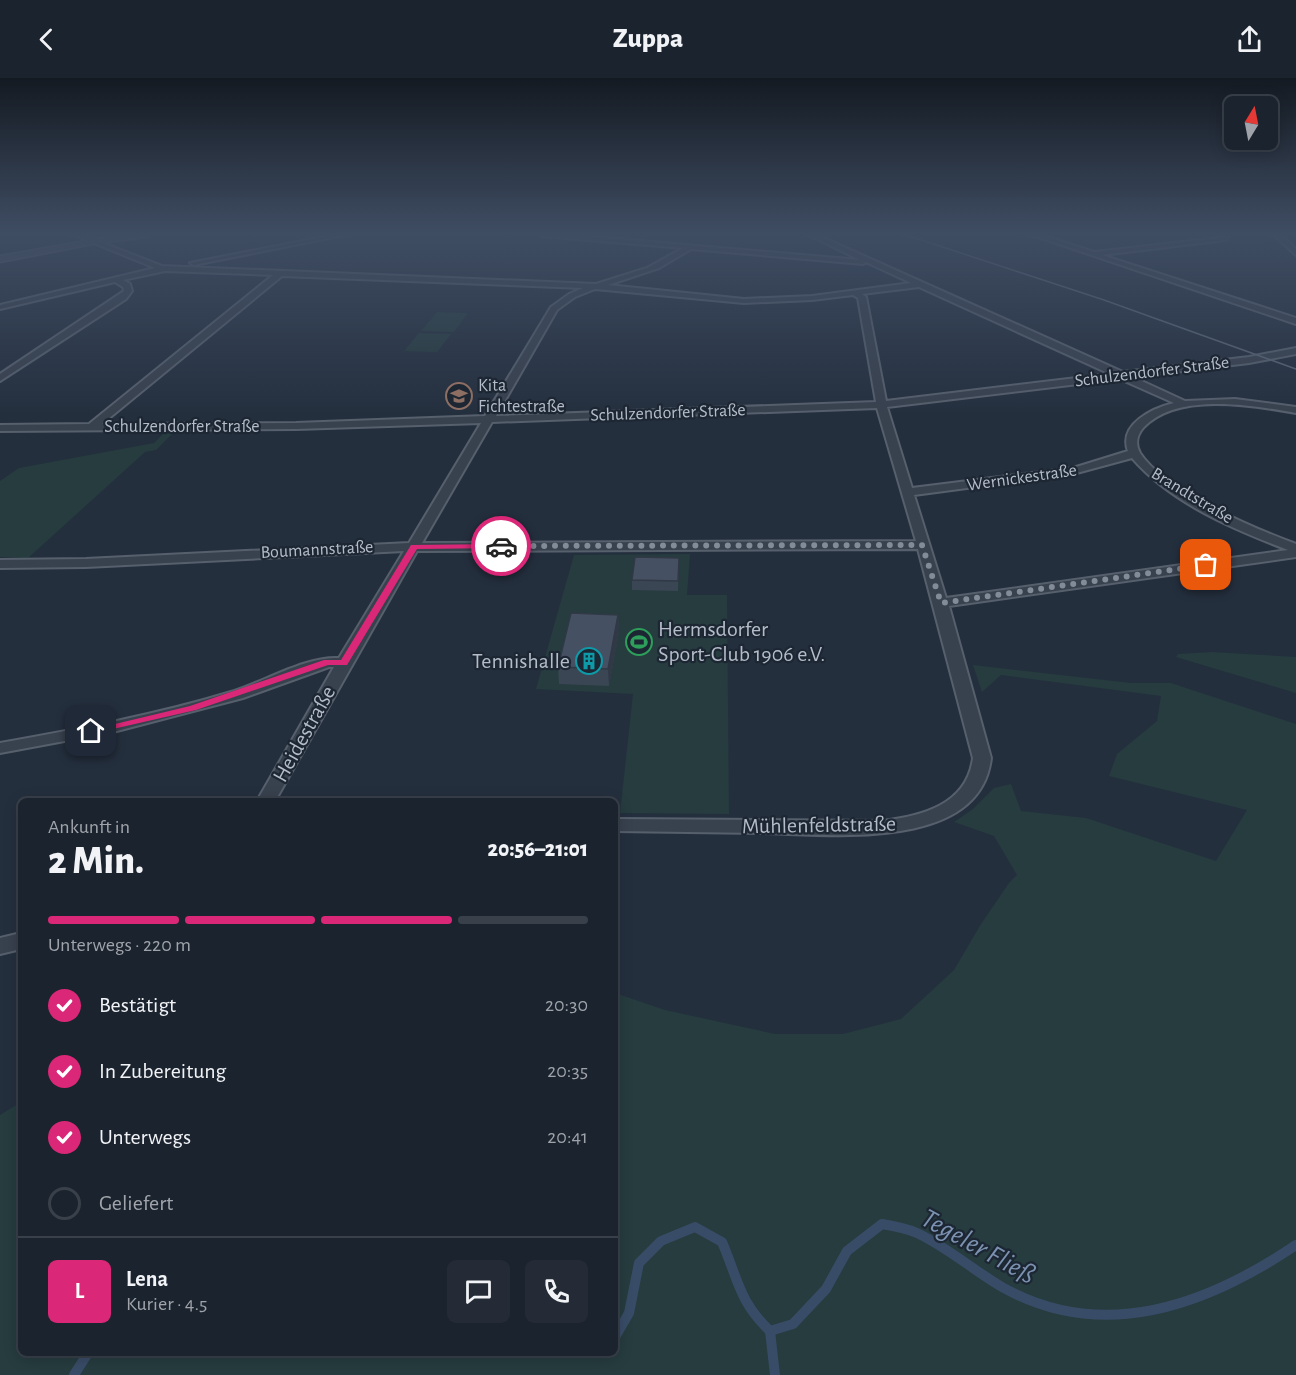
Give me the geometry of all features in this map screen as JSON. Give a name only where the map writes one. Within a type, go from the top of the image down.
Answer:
[{"type":"street","points":[[0,307],[54,295]]},
{"type":"street","points":[[0,378],[125,295]]},
{"type":"street","points":[[92,427],[254,295]]},
{"type":"street","name":"Heidestraße","points":[[268,798],[344,663],[554,309],[572,295]]},
{"type":"street","points":[[680,295],[744,301],[778,301],[840,295]]},
{"type":"street","name":"Mühlenfeldstraße","points":[[618,825],[872,827],[924,819],[955,805],[972,789],[981,771],[982,758],[941,603],[881,404],[862,297],[858,295]]},
{"type":"street","points":[[944,295],[1184,404]]},
{"type":"street","points":[[1216,295],[1296,321]]},
{"type":"street","name":"Schulzendorfer Straße","points":[[0,428],[269,426],[881,404],[1124,376],[1249,360],[1296,351]]},
{"type":"street","name":"Brandtstraße","points":[[1296,410],[1241,401],[1205,401],[1184,404],[1152,415],[1137,427],[1131,438],[1135,454],[1153,473],[1184,494],[1255,533],[1296,551]]},
{"type":"street","name":"Wernickestraße","points":[[907,492],[1073,471],[1124,454],[1135,454]]},
{"type":"street","name":"Boumannstraße","points":[[0,564],[86,563],[414,546],[922,545]]},
{"type":"street","points":[[941,603],[1296,551]]},
{"type":"street","points":[[0,748],[147,719],[237,695],[327,662],[344,663]]},
{"type":"street","points":[[0,946],[18,942]]},
{"type":"green space","points":[[437,312],[468,313],[454,332],[421,331]]},
{"type":"green space","points":[[419,333],[451,334],[437,352],[404,351]]},
{"type":"green space","points":[[165,432],[174,432],[156,450],[145,452],[28,558],[0,557],[0,481],[19,468],[154,443]]},
{"type":"green space","name":"Hermsdorfer Sport-Club 1906 e.V.","points":[[690,554],[687,595],[727,595],[729,814],[620,813],[633,694],[536,689],[574,555]]},
{"type":"green space","points":[[1212,652],[1296,657],[1296,693],[1176,657],[1178,654]]},
{"type":"green space","points":[[973,665],[1131,683],[1171,683],[1296,724],[1296,1375],[0,1375],[0,1115],[18,1104],[18,1356],[618,1356],[618,994],[665,1010],[775,1034],[843,1034],[901,1019],[954,970],[981,924],[1017,875],[994,836],[954,822],[973,809],[994,788],[1011,784],[1021,811],[1086,818],[1216,861],[1247,810],[1109,776],[1117,754],[1157,721],[1161,696],[1001,675],[982,692]]},
{"type":"building","points":[[635,557],[679,558],[678,581],[632,580]]},
{"type":"building","name":"Tennishalle","points":[[571,613],[618,615],[608,669],[558,667]]},
{"type":"waterway","name":"Tegeler Fließ","points":[[770,1331],[793,1324],[826,1289],[847,1251],[882,1224],[917,1233],[1002,1287],[1040,1304],[1078,1313],[1116,1315],[1154,1310],[1190,1300],[1227,1285],[1296,1245]]},
{"type":"waterway","name":"Tegeler Fließ","points":[[618,1332],[629,1313],[639,1263],[661,1241],[695,1227],[722,1242],[745,1300],[770,1331]]},
{"type":"waterway","points":[[770,1331],[775,1375]]},
{"type":"waterway","name":"Tegeler Fließ","points":[[74,1375],[86,1356]]},
{"type":"tram line","points":[[1087,295],[1296,369]]},
{"type":"way so far","points":[[501,546],[922,545],[941,603],[1206,565]]},
{"type":"place","name":"Kita Fichtestraße","points":[[459,396]]},
{"type":"place","name":"Hermsdorfer Sport-Club 1906 e.V.","points":[[639,642]]},
{"type":"place","name":"Tennishalle","points":[[589,661]]},
{"type":"route","points":[[91,731],[113,728],[193,708],[237,695],[327,662],[344,663],[414,546],[501,546]]}]
